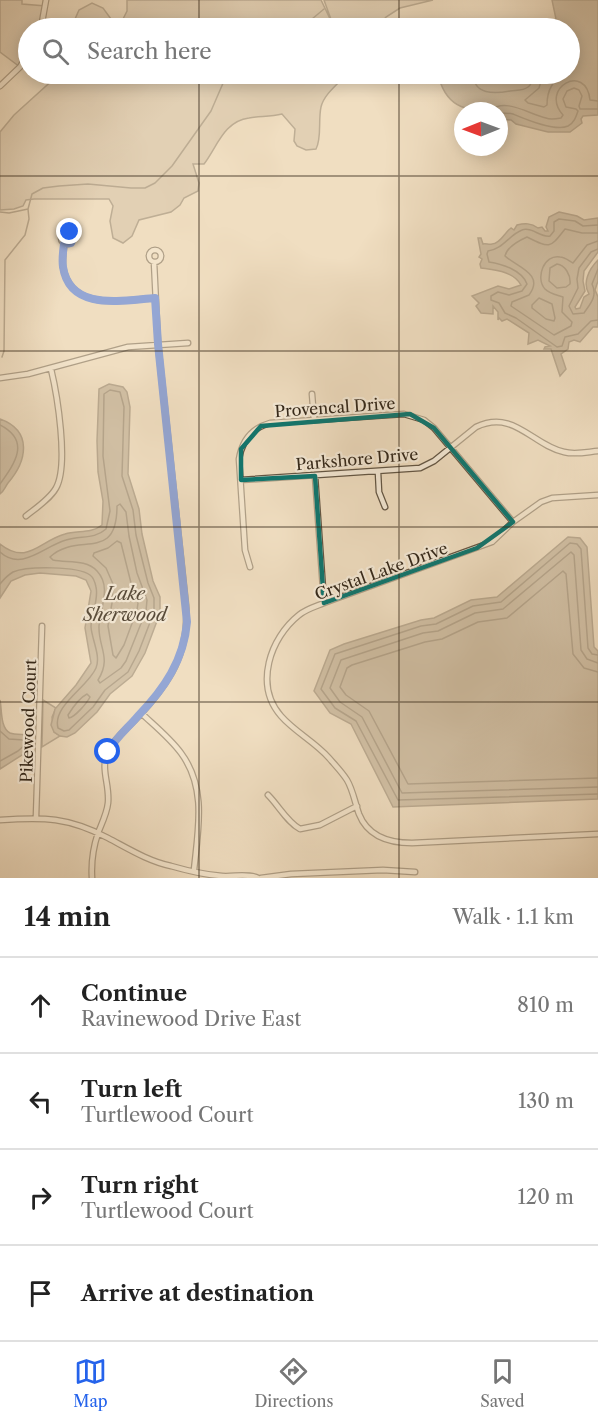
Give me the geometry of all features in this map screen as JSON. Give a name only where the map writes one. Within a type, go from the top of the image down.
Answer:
[{"type":"street","points":[[43,18],[46,0]]},
{"type":"street","points":[[0,86],[18,69]]},
{"type":"street","points":[[64,244],[63,269],[77,293],[99,301],[155,298]]},
{"type":"street","points":[[92,878],[93,853],[108,806],[104,772],[106,755],[156,696],[175,668],[183,645],[187,622],[158,344],[153,262]]},
{"type":"street","points":[[0,378],[51,369],[106,351],[158,344],[188,343]]},
{"type":"street","points":[[26,516],[52,495],[57,487],[61,471],[57,398],[51,369]]},
{"type":"street","points":[[312,394],[314,419]]},
{"type":"street","name":"Provencal Drive","points":[[250,567],[244,550],[239,459],[241,449],[254,430],[270,423],[410,414],[424,420],[434,428],[513,522]]},
{"type":"street","name":"Parkshore Drive","points":[[241,480],[420,468],[434,461],[476,426],[494,422],[514,425],[564,452],[598,451]]},
{"type":"street","points":[[378,472],[379,492],[386,507]]},
{"type":"street","points":[[315,476],[324,603]]},
{"type":"street","name":"Crystal Lake Drive","points":[[598,495],[546,499],[513,522],[492,542],[324,603],[300,614],[274,644],[267,674],[269,694],[280,715],[327,756],[347,781],[359,815],[368,828],[378,836],[394,843],[598,834]]},
{"type":"street","name":"Crystal Lake Drive","points":[[590,497],[598,500]]},
{"type":"street","name":"Pikewood Court","points":[[36,818],[42,626]]},
{"type":"street","points":[[141,713],[176,746],[186,759],[194,777],[200,809],[194,870]]},
{"type":"street","points":[[268,795],[292,825],[300,829],[320,825],[357,807]]},
{"type":"street","points":[[0,820],[36,818],[78,825],[153,861],[218,876],[260,878],[291,874],[394,870],[415,872]]},
{"type":"highlighted area","points":[[410,414],[434,428],[513,522],[477,548],[324,603],[315,476],[241,480],[241,449],[261,426]]},
{"type":"shaded area","points":[[0,0],[22,0],[22,4],[46,6],[43,18],[18,18],[18,66],[0,52]]},
{"type":"shaded area","points":[[127,0],[321,0],[330,18],[124,18],[127,11]]},
{"type":"shaded area","points":[[324,0],[433,0],[400,8],[386,17],[330,18]]},
{"type":"shaded area","points":[[92,3],[103,8],[110,18],[75,18],[79,10]]},
{"type":"shaded area","points":[[48,84],[337,84],[323,102],[316,149],[306,150],[297,146],[294,141],[295,129],[282,114],[240,120],[227,129],[204,164],[193,164],[199,183],[198,191],[184,198],[180,205],[171,212],[139,220],[132,236],[123,243],[113,238],[110,221],[113,206],[109,199],[34,199],[26,200],[23,206],[14,209],[0,210],[0,132],[14,115]]},
{"type":"shaded area","points":[[43,700],[56,708],[52,717],[54,732],[60,736],[42,747]]},
{"type":"water","points":[[552,0],[598,0],[598,115],[583,116],[582,123],[570,132],[548,132],[516,124],[508,120],[508,102],[454,103],[443,89],[441,84],[580,84],[580,18],[556,18]]},
{"type":"water","points":[[559,212],[584,220],[598,218],[598,252],[584,271],[585,291],[575,307],[580,308],[584,297],[589,294],[586,285],[588,276],[598,260],[598,281],[595,290],[598,297],[598,327],[593,327],[580,342],[574,340],[569,342],[568,349],[561,354],[566,369],[560,376],[551,349],[544,349],[550,346],[538,340],[528,344],[529,333],[507,319],[502,321],[499,318],[498,320],[498,312],[493,306],[493,314],[481,313],[476,306],[479,303],[472,296],[498,286],[509,289],[521,285],[509,274],[481,268],[482,259],[479,257],[481,254],[478,238],[481,238],[483,244],[495,243],[511,228],[514,230],[517,225],[523,224],[542,227],[548,231],[546,227],[549,217]]},
{"type":"water","name":"Lake Sherwood","points":[[109,384],[123,387],[127,392],[130,407],[128,474],[139,509],[142,534],[153,581],[160,597],[160,613],[145,653],[132,676],[110,694],[97,712],[75,733],[67,737],[54,732],[51,725],[55,709],[91,663],[85,628],[91,591],[86,580],[76,576],[40,573],[25,575],[11,581],[0,598],[0,544],[18,553],[26,552],[56,537],[93,530],[102,525],[103,501],[98,472],[97,441],[99,389]]},
{"type":"water","points":[[0,419],[11,424],[18,431],[24,447],[19,465],[0,494]]},
{"type":"water","points":[[568,537],[580,538],[587,547],[594,647],[598,651],[598,799],[393,807],[351,724],[330,713],[314,691],[330,650],[421,620],[434,618],[471,600],[497,597]]},
{"type":"water","points":[[0,700],[3,723],[7,731],[12,734],[30,735],[33,744],[30,750],[0,769]]},
{"type":"waterway","points":[[313,18],[324,9]]},
{"type":"waterway","points":[[2,357],[4,351],[5,260],[25,235],[32,194],[43,188],[59,186],[88,184],[145,188],[155,183],[172,166],[211,111],[223,84]]},
{"type":"waterway","points":[[0,212],[9,213],[28,209]]},
{"type":"route","points":[[70,232],[73,238],[71,243],[64,244],[63,269],[77,293],[99,301],[155,298],[187,622],[179,659],[169,678],[108,752]]}]
